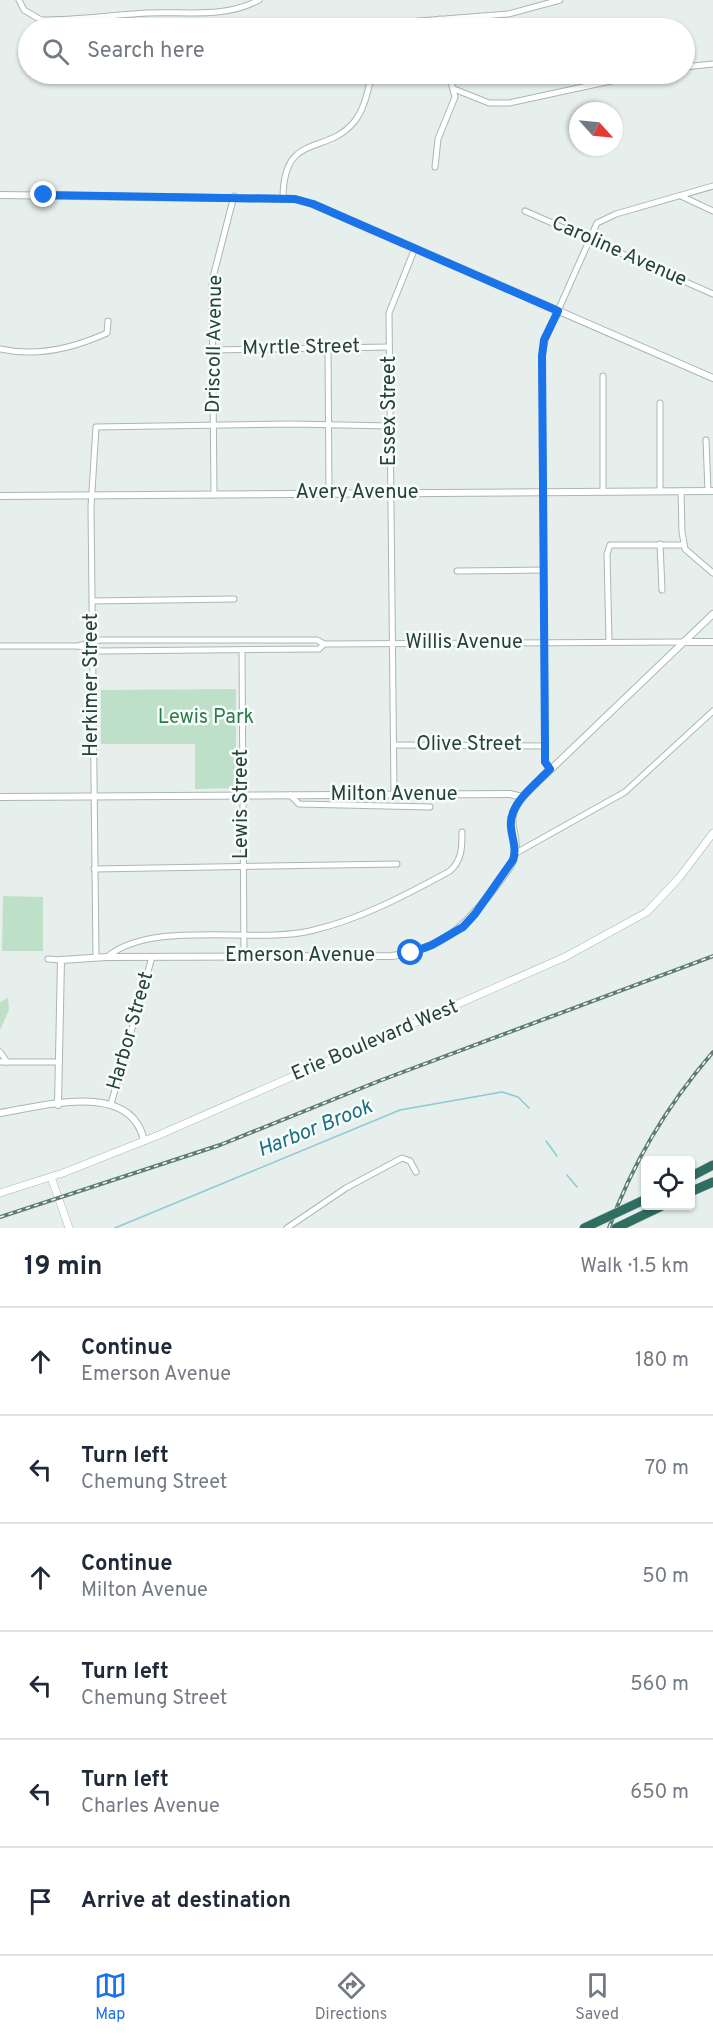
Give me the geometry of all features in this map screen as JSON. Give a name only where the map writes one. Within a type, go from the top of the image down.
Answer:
[{"type":"highway","points":[[695,1174],[713,1165]]},
{"type":"highway","points":[[695,1190],[713,1182]]},
{"type":"highway","points":[[584,1228],[641,1201]]},
{"type":"highway","points":[[616,1228],[653,1210]]},
{"type":"main road","name":"Erie Boulevard West","points":[[0,1193],[51,1177],[144,1141],[485,994],[624,926],[647,912],[661,899],[713,833]]},
{"type":"main road","points":[[51,1177],[69,1228]]},
{"type":"street","points":[[19,0],[30,15],[37,18]]},
{"type":"street","points":[[89,18],[173,12],[217,14],[232,12],[259,0]]},
{"type":"street","points":[[454,18],[508,14],[560,0]]},
{"type":"street","points":[[695,66],[713,64]]},
{"type":"street","points":[[282,197],[286,175],[293,157],[309,145],[336,136],[355,120],[368,84]]},
{"type":"street","points":[[435,167],[438,139],[455,97],[452,84]]},
{"type":"street","points":[[454,89],[489,103],[509,103],[597,84]]},
{"type":"street","points":[[550,769],[545,762],[542,356],[544,340],[597,223],[602,219],[713,186]]},
{"type":"street","points":[[0,195],[282,197],[313,204],[713,378]]},
{"type":"street","name":"Driscoll Avenue","points":[[214,495],[212,281],[234,196]]},
{"type":"street","points":[[681,196],[713,211]]},
{"type":"street","name":"Caroline Avenue","points":[[525,211],[713,294]]},
{"type":"street","name":"Essex Street","points":[[394,794],[390,308],[415,248]]},
{"type":"street","points":[[0,349],[39,351],[73,346],[107,333],[108,321]]},
{"type":"street","points":[[328,347],[329,494]]},
{"type":"street","name":"Myrtle Street","points":[[213,350],[389,347]]},
{"type":"street","points":[[603,376],[603,492]]},
{"type":"street","points":[[660,403],[660,491]]},
{"type":"street","name":"Herkimer Street","points":[[96,957],[92,796],[95,429],[98,426],[110,424],[214,425]]},
{"type":"street","points":[[214,425],[390,426]]},
{"type":"street","points":[[706,440],[711,491]]},
{"type":"street","points":[[681,491],[684,545],[689,553],[713,573]]},
{"type":"street","name":"Avery Avenue","points":[[0,496],[711,491]]},
{"type":"street","points":[[609,642],[608,549],[613,543],[684,545]]},
{"type":"street","points":[[660,544],[662,590]]},
{"type":"street","points":[[457,570],[543,570]]},
{"type":"street","points":[[92,601],[234,599]]},
{"type":"street","points":[[713,614],[522,797],[511,822],[516,853],[625,792],[713,711]]},
{"type":"street","name":"Willis Avenue","points":[[78,646],[92,641],[317,640],[324,644],[713,642]]},
{"type":"street","name":"Willis Avenue","points":[[0,646],[78,646],[92,650],[242,650],[319,649],[324,644]]},
{"type":"street","name":"Lewis Street","points":[[242,650],[244,957]]},
{"type":"street","name":"Olive Street","points":[[394,745],[545,746]]},
{"type":"street","name":"Milton Avenue","points":[[0,797],[394,794],[510,794],[522,797]]},
{"type":"street","points":[[290,795],[299,804],[430,807]]},
{"type":"street","points":[[107,957],[125,946],[154,939],[310,931],[398,899],[450,871],[458,863],[462,854],[462,832]]},
{"type":"street","name":"Emerson Avenue","points":[[48,959],[392,956],[428,947],[454,934],[475,914],[512,864],[516,853]]},
{"type":"street","points":[[94,869],[397,864]]},
{"type":"street","name":"Harbor Street","points":[[111,1104],[152,957]]},
{"type":"street","points":[[58,1105],[61,960]]},
{"type":"street","points":[[0,1052],[7,1062]]},
{"type":"street","points":[[0,1062],[59,1062]]},
{"type":"street","points":[[0,1113],[58,1105],[111,1104],[131,1114],[137,1122],[144,1141]]},
{"type":"street","points":[[287,1228],[346,1188],[402,1158],[410,1161],[417,1172]]},
{"type":"green space","name":"Lewis Park","points":[[236,689],[236,788],[195,789],[195,744],[101,744],[101,690]]},
{"type":"green space","points":[[3,896],[43,897],[43,951],[2,951]]},
{"type":"green space","points":[[8,998],[9,1010],[0,1030],[0,1002]]},
{"type":"waterway","name":"Harbor Brook","points":[[115,1228],[400,1110],[502,1092],[518,1097],[529,1108]]},
{"type":"waterway","name":"Harbor Brook","points":[[546,1141],[557,1156]]},
{"type":"waterway","name":"Harbor Brook","points":[[567,1175],[577,1187]]},
{"type":"railway","points":[[0,1217],[220,1145],[379,1081],[713,956]]},
{"type":"railway","points":[[609,1228],[618,1204],[653,1135],[681,1092],[713,1052]]},
{"type":"route","points":[[44,195],[234,196],[295,199],[313,204],[558,311],[544,340],[542,356],[545,762],[550,769],[517,805],[511,822],[516,853],[512,864],[475,914],[454,934],[411,953]]}]
